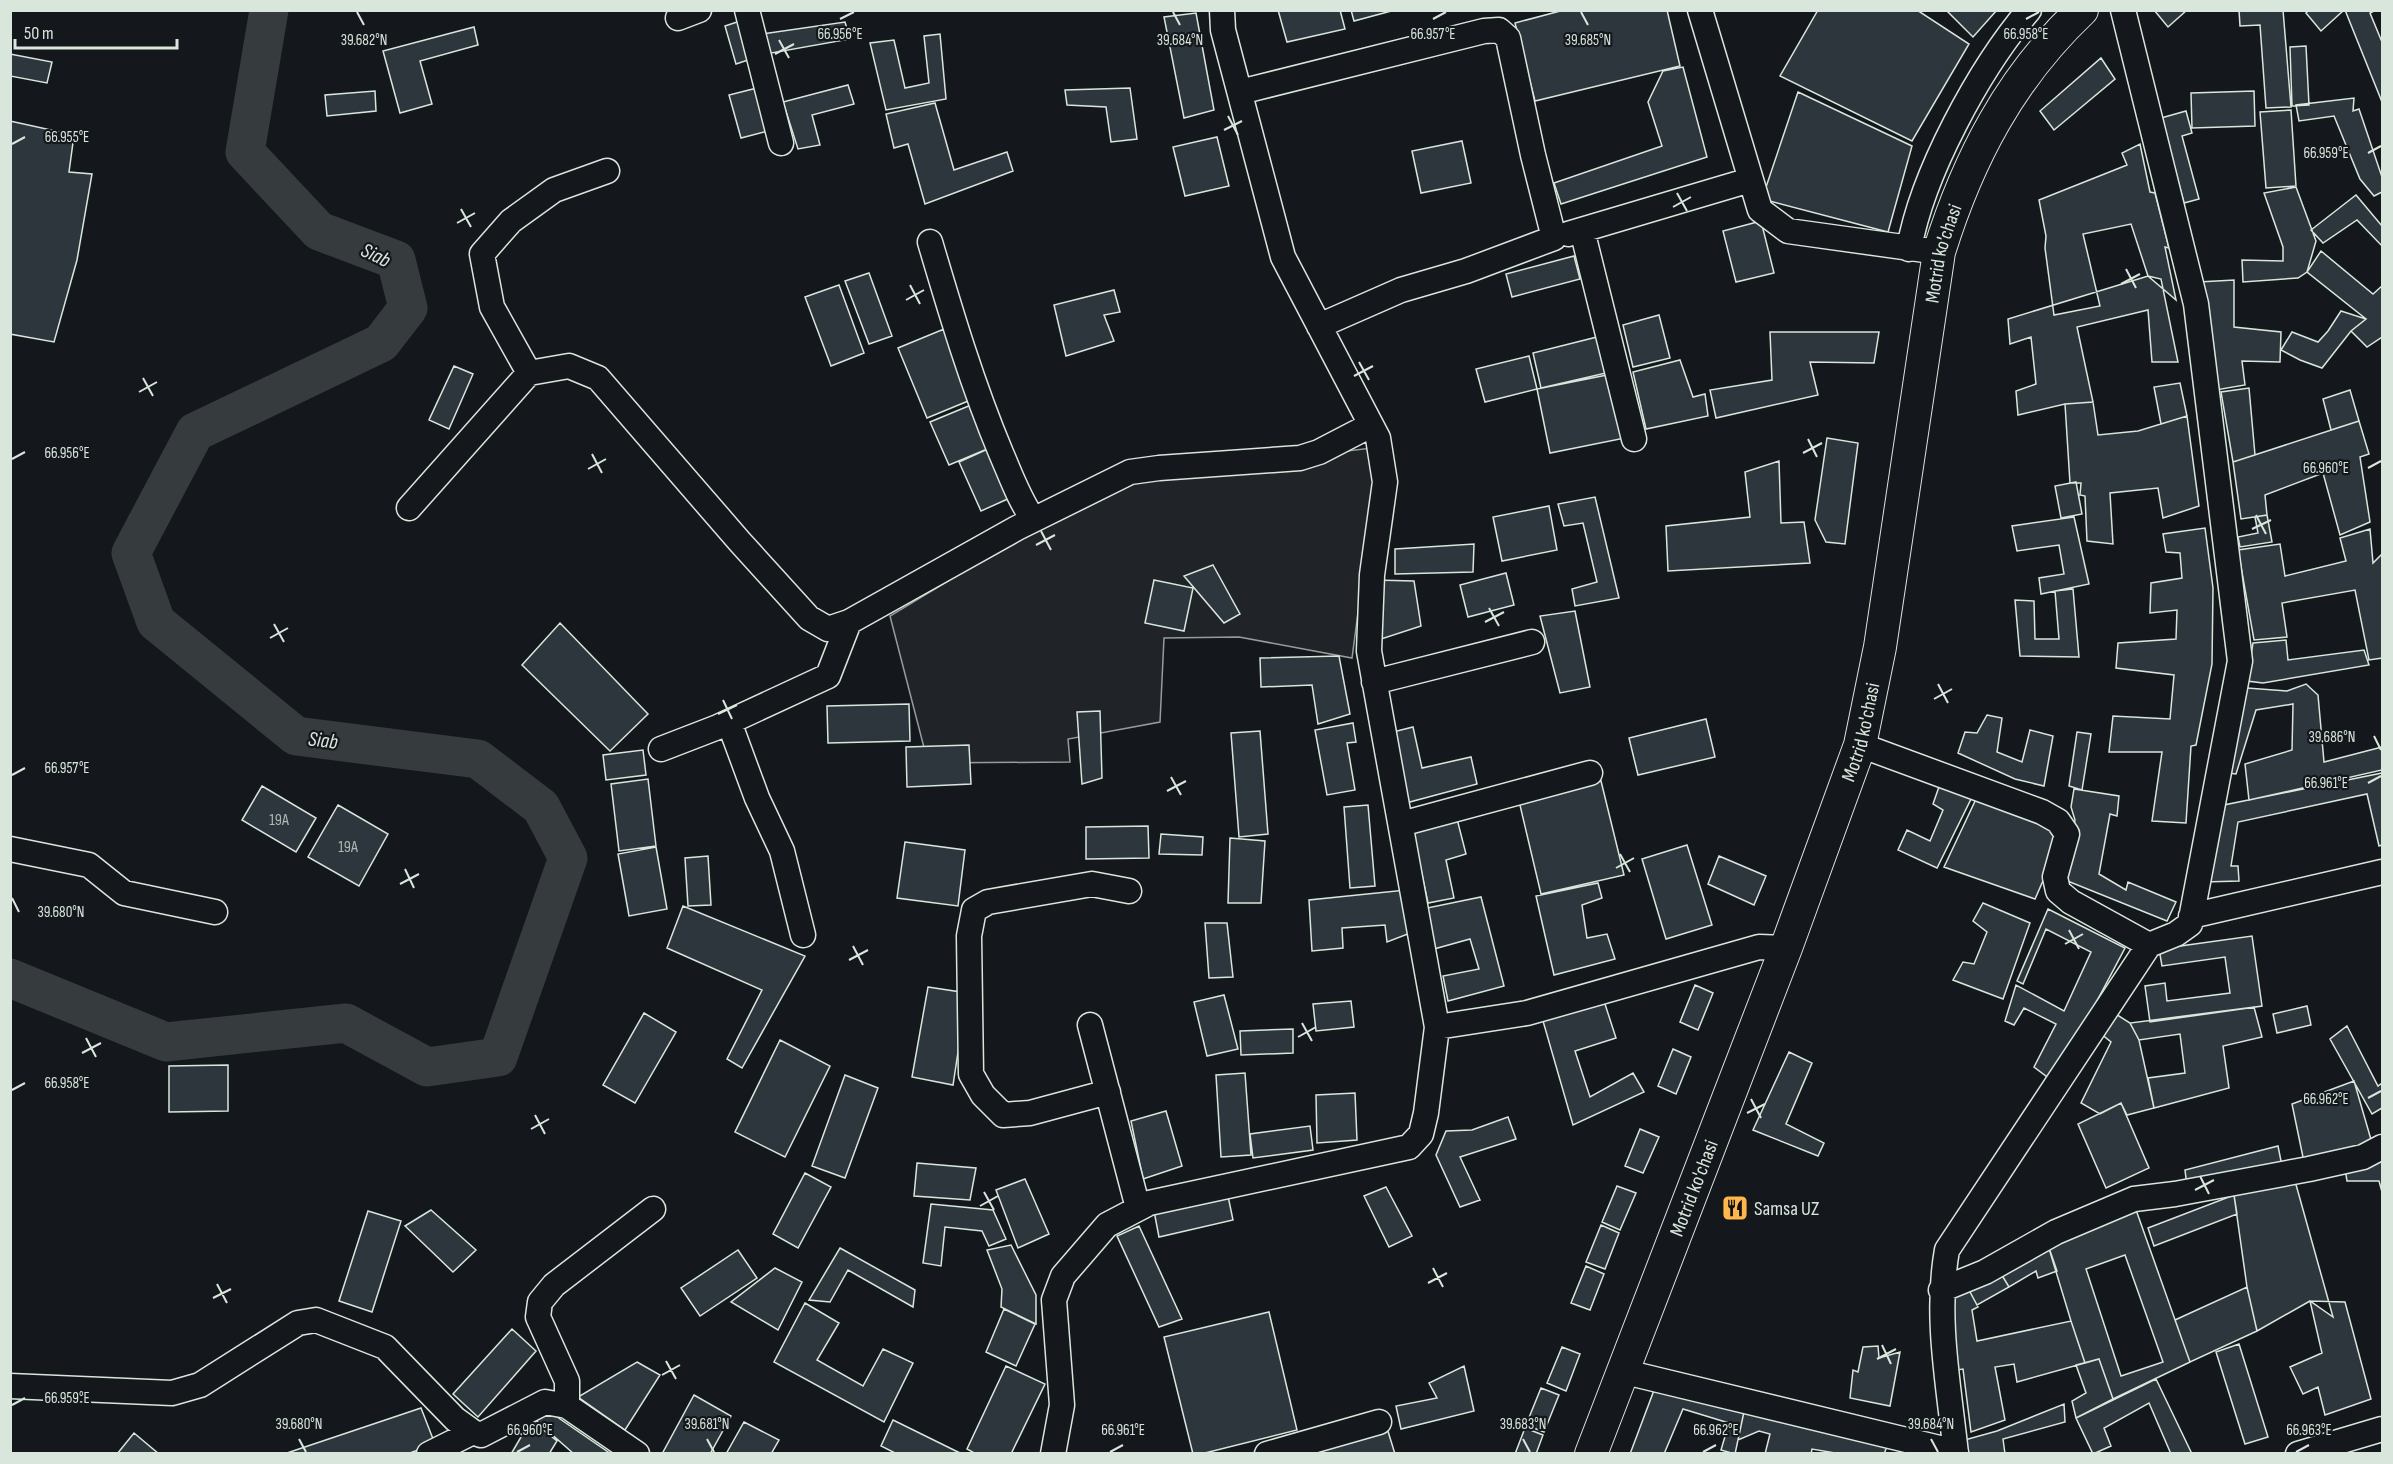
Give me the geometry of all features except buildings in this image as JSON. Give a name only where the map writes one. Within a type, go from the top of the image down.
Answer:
[{"type":"main road","name":"Motrid ko'chasi","points":[[1591,1454],[1621,1371],[1786,948],[1860,745],[1880,647],[1924,251],[1959,192],[1985,135],[2032,64],[2058,33],[2082,10]]},
{"type":"street","points":[[747,10],[781,142]]},
{"type":"street","points":[[1053,1454],[1062,1405],[1054,1300],[1063,1276],[1107,1225],[1149,1203],[1409,1147],[1421,1134],[1426,1113],[1437,1027],[1369,651],[1372,575],[1385,482],[1378,438],[1283,257],[1224,30],[1222,10]]},
{"type":"street","points":[[1700,10],[1761,210],[1788,231],[1924,251],[1914,219],[1933,173],[1960,117],[1991,62],[2029,10]]},
{"type":"street","points":[[1621,1371],[1956,1453],[1949,1399],[1941,1290],[1947,1250],[2149,945],[2176,934],[2190,924],[2240,661],[2196,304],[2123,10]]},
{"type":"street","points":[[1240,92],[1484,31],[1500,30],[1508,38],[1533,155],[1554,238]]},
{"type":"street","points":[[529,373],[492,308],[482,254],[511,221],[554,190],[607,171]]},
{"type":"street","points":[[1319,326],[1401,290],[1466,271],[1554,238],[1750,180]]},
{"type":"street","points":[[1582,230],[1634,439]]},
{"type":"street","points":[[930,242],[961,345],[987,420],[1022,504],[1033,519]]},
{"type":"street","points":[[409,508],[529,373],[569,366],[598,378],[809,618],[828,629],[849,622],[1033,519],[1130,472],[1300,458],[1319,452],[1371,425]]},
{"type":"street","points":[[661,748],[729,722],[828,676],[849,622]]},
{"type":"street","points":[[1374,682],[1532,642]]},
{"type":"street","points":[[729,722],[758,798],[782,851],[803,935]]},
{"type":"street","points":[[1860,745],[2058,820],[2067,834],[2055,877],[2058,891],[2070,902],[2149,945]]},
{"type":"street","points":[[1401,824],[1590,774]]},
{"type":"street","points":[[10,849],[89,865],[124,893],[215,912]]},
{"type":"street","points":[[2191,916],[2382,872]]},
{"type":"street","points":[[1108,1092],[1030,1113],[1003,1114],[983,1095],[971,1074],[969,936],[974,910],[988,902],[1092,884],[1129,891]]},
{"type":"street","points":[[1437,1027],[1527,1013],[1759,947],[1786,948]]},
{"type":"street","points":[[1090,1025],[1138,1208]]},
{"type":"street","points":[[1941,1290],[1985,1272],[2056,1232],[2134,1199],[2175,1194],[2309,1169],[2363,1157],[2382,1147]]},
{"type":"street","points":[[567,1406],[567,1381],[538,1317],[540,1302],[554,1286],[653,1209]]},
{"type":"street","points":[[10,1386],[172,1394],[200,1385],[298,1323],[316,1320],[385,1347],[455,1419],[473,1432],[481,1435],[544,1402],[567,1406],[637,1454]]},
{"type":"street","points":[[1267,1454],[1379,1422]]},
{"type":"street","points":[[2298,1454],[2382,1429]]},
{"type":"street","points":[[429,1454],[473,1432]]},
{"type":"shaded area","points":[[1380,447],[1352,658],[1239,637],[1164,638],[1160,722],[1068,739],[1070,762],[928,763],[890,616],[1057,515],[1140,476]]},
{"type":"waterway","name":"Siab","points":[[10,978],[166,1042],[346,1023],[427,1067],[498,1057],[568,858],[541,807],[478,759],[296,736],[156,622],[131,553],[195,432],[381,343],[408,308],[396,260],[319,231],[245,152],[269,10]]},
{"type":"place","name":"Samsa UZ","points":[[1735,1208]]}]
